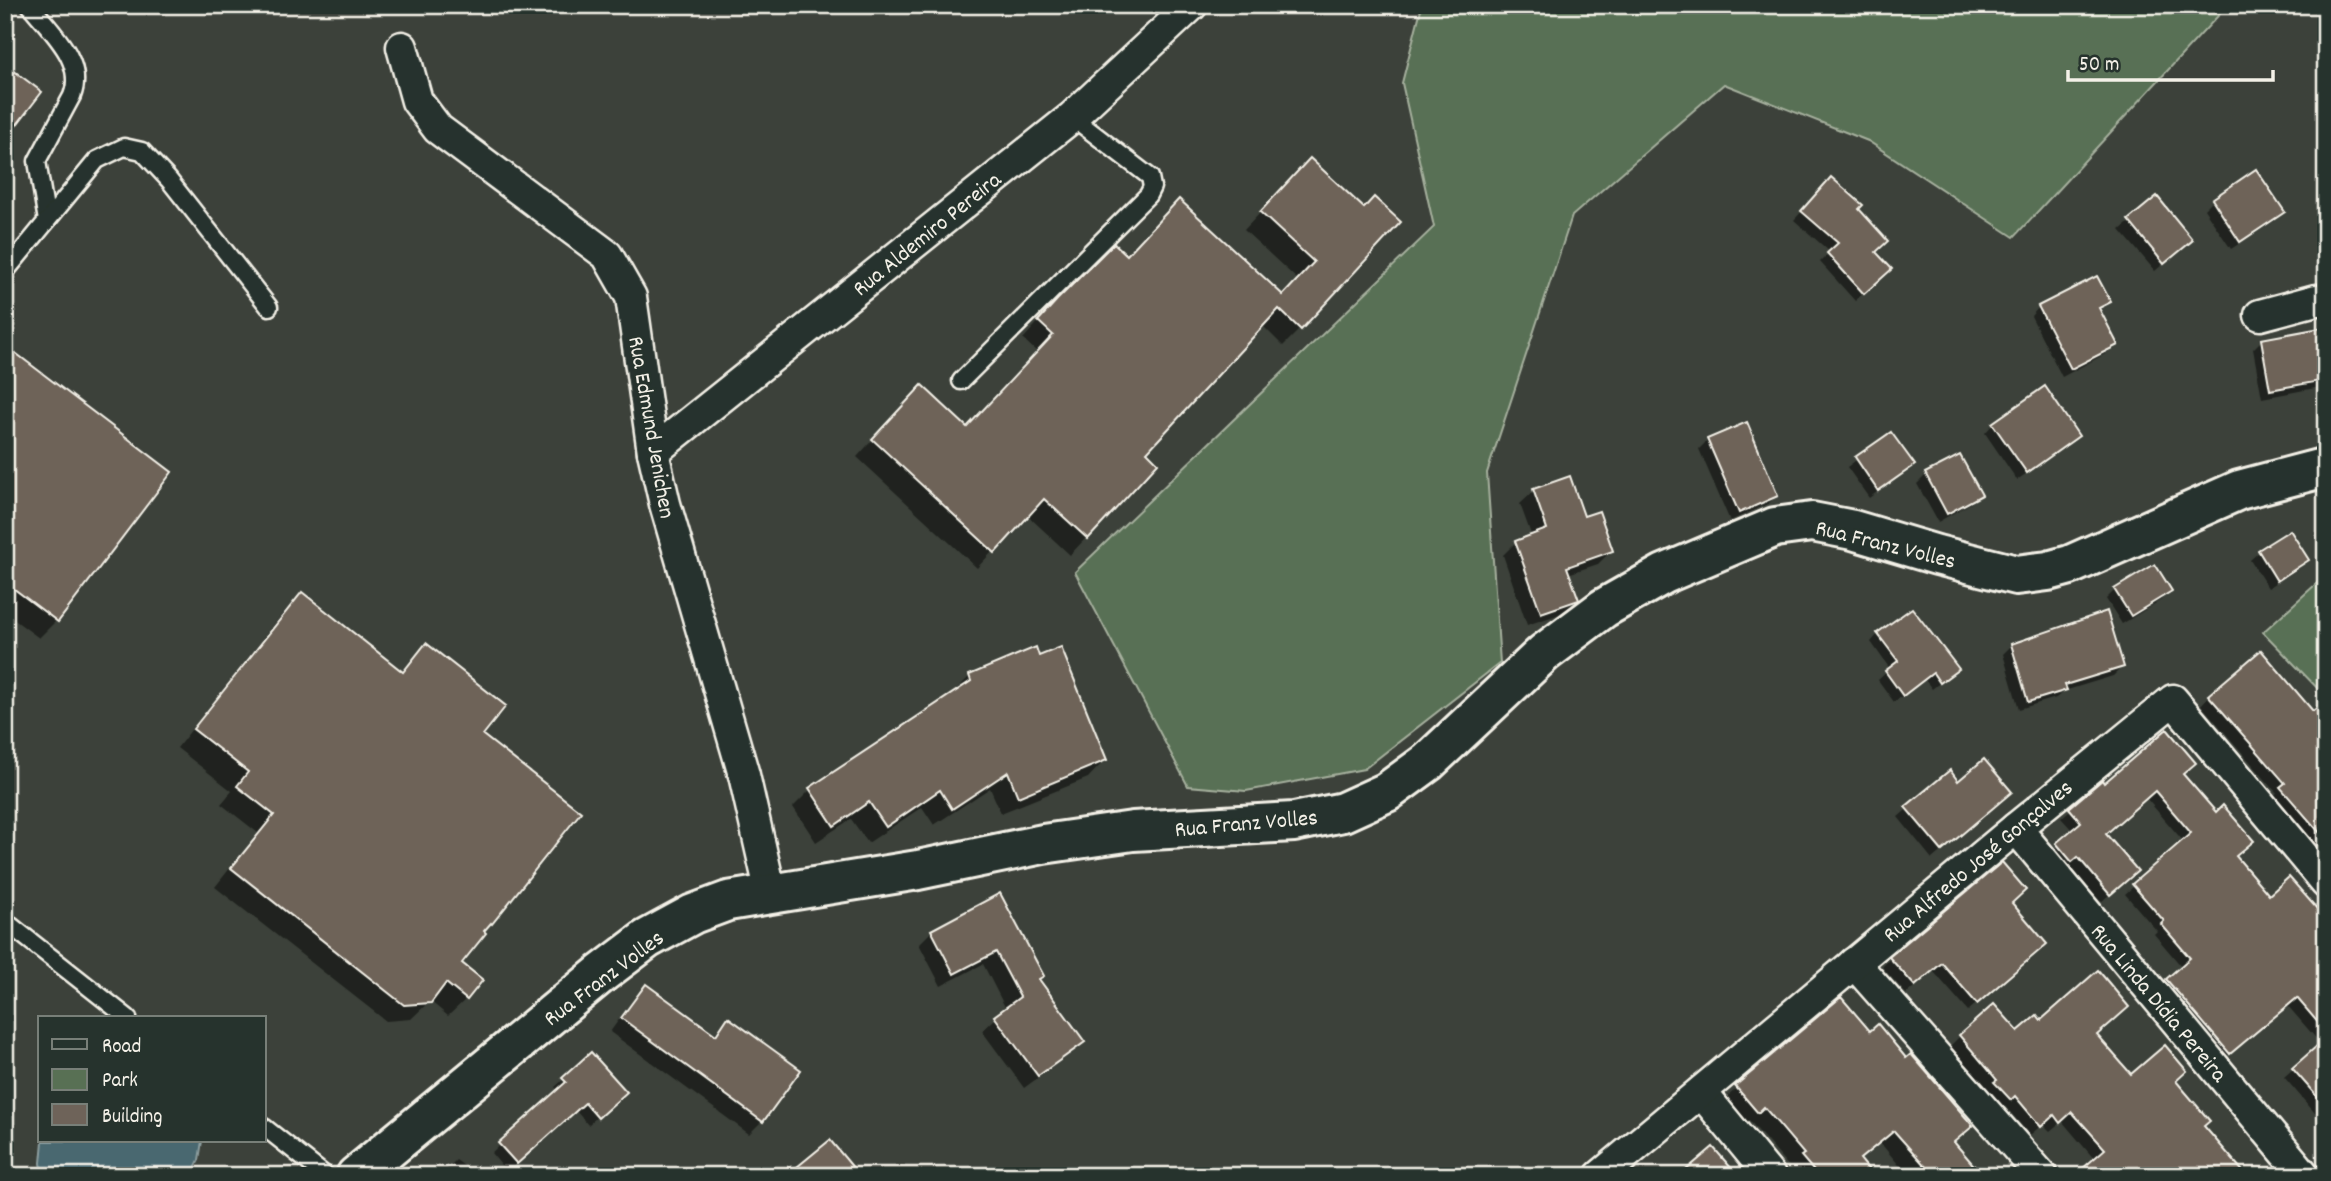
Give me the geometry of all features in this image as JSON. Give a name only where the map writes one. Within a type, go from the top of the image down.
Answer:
[{"type":"street","name":"Rua Aldemiro Pereira","points":[[653,452],[1072,117],[1192,5]]},
{"type":"street","name":"Rua Edmund Jenichen","points":[[402,47],[417,101],[438,129],[607,256],[631,297],[653,452],[676,548],[744,775],[771,894]]},
{"type":"street","points":[[2260,315],[2316,300],[2326,300]]},
{"type":"street","name":"Rua Franz Volles","points":[[356,1176],[647,939],[693,914],[728,901],[918,870],[1043,844],[1185,827],[1294,822],[1343,812],[1387,792],[1428,762],[1544,653],[1604,608],[1664,574],[1775,527],[1812,522],[1853,530],[2016,575],[2027,574],[2048,571],[2103,552],[2239,490],[2326,467]]},
{"type":"street","name":"Rua Alfredo José Gonçalves","points":[[1600,1176],[1854,962],[2173,700],[2326,883]]},
{"type":"street","name":"Rua Linda Dídia Pereira","points":[[2016,828],[2305,1176]]},
{"type":"street","points":[[1854,962],[2042,1176]]},
{"type":"street","points":[[1701,1092],[1770,1176]]},
{"type":"lane","points":[[30,5],[68,54],[76,75],[72,96],[37,161],[47,221]]},
{"type":"lane","points":[[961,381],[1148,195],[1152,187],[1150,177],[1072,117]]},
{"type":"lane","points":[[5,272],[97,160],[124,147],[142,150],[169,180],[269,307]]},
{"type":"lane","points":[[5,921],[125,1016]]},
{"type":"lane","points":[[266,1129],[326,1176]]},
{"type":"green space","points":[[1422,5],[2228,5],[2014,237],[1868,141],[1724,84],[1572,216],[1487,473],[1500,663],[1364,769],[1246,791],[1188,786],[1075,572],[1434,227],[1402,83]]},
{"type":"green space","points":[[2326,575],[2326,697],[2263,632]]},
{"type":"water","points":[[43,1142],[202,1142],[199,1160],[191,1176],[43,1176]]},
{"type":"building","points":[[5,64],[42,92],[5,140]]},
{"type":"building","points":[[1310,158],[1364,208],[1374,197],[1401,222],[1301,330],[1279,309],[1147,452],[1158,463],[1088,539],[1044,499],[995,553],[872,439],[922,385],[967,427],[1053,335],[1038,321],[1057,300],[1114,243],[1127,255],[1179,199],[1283,295],[1314,262],[1260,212]]},
{"type":"building","points":[[2256,169],[2285,212],[2240,242],[2212,199]]},
{"type":"building","points":[[1831,177],[1863,205],[1859,209],[1888,241],[1876,252],[1892,269],[1864,294],[1827,253],[1838,243],[1801,211]]},
{"type":"building","points":[[2157,196],[2193,240],[2164,264],[2128,220]]},
{"type":"building","points":[[2097,276],[2111,302],[2099,308],[2118,345],[2071,369],[2038,306]]},
{"type":"building","points":[[2326,327],[2326,380],[2270,390],[2261,339]]},
{"type":"building","points":[[5,345],[172,472],[58,622],[5,582]]},
{"type":"building","points":[[2045,386],[2079,436],[2027,473],[1992,423]]},
{"type":"building","points":[[1747,422],[1778,496],[1739,513],[1707,439]]},
{"type":"building","points":[[1891,432],[1915,465],[1878,491],[1855,457]]},
{"type":"building","points":[[1960,455],[1982,495],[1947,514],[1925,473]]},
{"type":"building","points":[[1570,476],[1584,516],[1599,511],[1613,551],[1567,567],[1579,600],[1541,613],[1515,541],[1547,529],[1533,489]]},
{"type":"building","points":[[2290,530],[2309,560],[2277,581],[2258,550]]},
{"type":"building","points":[[2155,564],[2172,591],[2131,616],[2114,589]]},
{"type":"building","points":[[302,592],[403,672],[426,643],[506,706],[483,735],[581,812],[484,931],[486,933],[462,963],[483,980],[467,1000],[446,983],[431,1003],[404,1005],[231,868],[274,815],[237,786],[248,772],[193,729]]},
{"type":"building","points":[[1912,608],[1959,669],[1940,683],[1933,673],[1903,696],[1885,671],[1898,661],[1877,633]]},
{"type":"building","points":[[2107,611],[2124,667],[2065,685],[2067,690],[2028,702],[2011,644]]},
{"type":"building","points":[[1036,647],[1039,656],[1061,647],[1107,760],[1018,797],[1008,772],[952,809],[940,790],[886,827],[869,802],[834,826],[809,788],[971,681],[969,675]]},
{"type":"building","points":[[2261,650],[2313,711],[2326,700],[2326,840],[2280,787],[2285,783],[2208,695]]},
{"type":"building","points":[[2167,729],[2196,763],[2183,774],[2216,812],[2223,805],[2254,841],[2236,856],[2269,895],[2289,877],[2326,919],[2326,1032],[2297,998],[2230,1054],[2166,979],[2190,958],[2161,924],[2164,921],[2132,884],[2191,833],[2155,791],[2106,834],[2138,871],[2110,895],[2078,857],[2072,862],[2056,843],[2081,822],[2069,808],[2102,780],[2104,783]]},
{"type":"building","points":[[1984,759],[2012,792],[1942,851],[1905,807],[1950,770],[1958,781]]},
{"type":"building","points":[[2002,862],[2026,890],[2012,903],[2047,944],[1977,1004],[1942,963],[1915,986],[1889,957]]},
{"type":"building","points":[[1000,893],[1044,976],[1039,979],[1085,1042],[1038,1076],[994,1016],[1020,997],[996,952],[954,974],[931,930]]},
{"type":"building","points":[[2098,970],[2129,1007],[2097,1035],[2131,1074],[2165,1045],[2187,1071],[2176,1081],[2210,1121],[2204,1126],[2247,1176],[2074,1176],[2105,1149],[2072,1112],[2060,1123],[2054,1115],[2041,1127],[2015,1096],[2011,1100],[1994,1082],[1997,1080],[1959,1035],[1994,1004],[2018,1031],[2037,1015],[2041,1020]]},
{"type":"building","points":[[646,984],[716,1035],[728,1017],[801,1070],[763,1122],[621,1018]]},
{"type":"building","points":[[1841,997],[1870,1031],[1878,1024],[1906,1058],[1911,1054],[1973,1126],[1954,1142],[1983,1176],[1934,1176],[1894,1131],[1860,1159],[1874,1176],[1818,1176],[1801,1156],[1804,1154],[1764,1107],[1758,1113],[1735,1086]]},
{"type":"building","points":[[2326,1038],[2326,1107],[2292,1068]]},
{"type":"building","points":[[591,1052],[627,1092],[598,1118],[585,1103],[517,1164],[498,1143],[566,1082],[562,1078]]},
{"type":"building","points":[[830,1140],[860,1176],[786,1176]]},
{"type":"building","points":[[1713,1147],[1738,1176],[1679,1176]]}]
